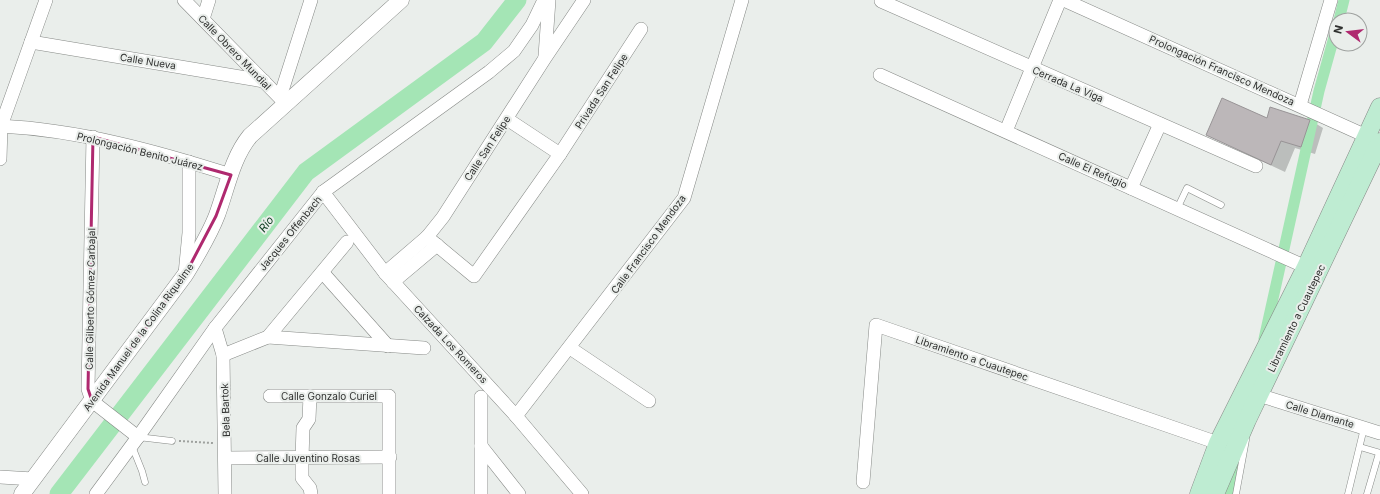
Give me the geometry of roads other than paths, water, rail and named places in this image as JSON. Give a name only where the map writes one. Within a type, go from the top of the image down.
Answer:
[{"type":"main road","name":"Libramiento a Cuautepec","points":[[1199,494],[1218,443],[1252,393],[1376,140],[1380,107]]},
{"type":"main road","name":"Libramiento a Cuautepec","points":[[1215,494],[1247,420],[1252,393],[1306,267],[1376,140]]},
{"type":"street","points":[[0,159],[0,132],[46,0]]},
{"type":"street","name":"Calle Obrero Mundial","points":[[184,0],[283,100]]},
{"type":"street","points":[[203,19],[209,0]]},
{"type":"street","points":[[283,100],[311,0]]},
{"type":"street","name":"Avenida Manuel de la Colina Riquelme","points":[[22,494],[96,404],[201,249],[216,216],[242,146],[283,100],[401,0]]},
{"type":"street","name":"Jacques Offenbach","points":[[96,494],[134,438],[215,328],[324,192],[489,72],[514,51],[532,25],[544,0]]},
{"type":"street","points":[[544,58],[549,0]]},
{"type":"street","points":[[544,58],[584,0]]},
{"type":"street","name":"Calle Francisco Mendoza","points":[[516,416],[570,348],[684,198],[742,0]]},
{"type":"street","points":[[1006,131],[1060,0]]},
{"type":"street","name":"Prolongación Francisco Mendoza","points":[[1064,0],[1376,140]]},
{"type":"street","points":[[1300,105],[1331,0]]},
{"type":"street","name":"Cerrada La Viga","points":[[881,1],[1256,166]]},
{"type":"street","name":"Privada San Felipe","points":[[560,154],[641,29]]},
{"type":"street","name":"Calle Nueva","points":[[31,42],[264,81]]},
{"type":"street","name":"Calle San Felipe","points":[[389,277],[432,241],[443,216],[507,119],[544,58]]},
{"type":"street","name":"Calle El Refugio","points":[[880,75],[1306,267]]},
{"type":"street","points":[[432,241],[474,276],[560,154],[507,119]]},
{"type":"street","points":[[1131,188],[1160,124]]},
{"type":"street","name":"Prolongación Benito Juárez","points":[[0,132],[51,130],[93,137],[189,162],[231,176]]},
{"type":"street","name":"Calle Gilberto Gómez Carbajal","points":[[93,137],[88,389],[96,404]]},
{"type":"street","points":[[185,274],[189,233],[189,162]]},
{"type":"street","name":"Calzada Los Romeros","points":[[324,192],[389,277],[516,416],[582,494]]},
{"type":"street","points":[[268,337],[323,273],[347,242]]},
{"type":"street","points":[[323,273],[388,346]]},
{"type":"street","name":"Libramiento a Cuautepec","points":[[863,482],[876,324],[1218,443]]},
{"type":"street","name":"Bela Bartok","points":[[215,328],[223,355],[226,443],[225,494]]},
{"type":"street","points":[[223,355],[268,337],[424,348]]},
{"type":"street","points":[[570,348],[649,401]]},
{"type":"street","name":"Calle Diamante","points":[[1252,393],[1380,433]]},
{"type":"street","name":"Calle Gonzalo Curiel","points":[[270,396],[389,396],[390,457]]},
{"type":"street","points":[[310,396],[309,419],[303,428],[302,478],[310,488],[311,494]]},
{"type":"street","points":[[481,398],[481,494]]},
{"type":"street","points":[[96,404],[134,438]]},
{"type":"street","points":[[481,446],[519,494]]},
{"type":"street","points":[[390,457],[390,494]]},
{"type":"street","name":"Calle Juventino Rosas","points":[[226,458],[390,457]]},
{"type":"street","points":[[0,477],[33,479]]},
{"type":"lane","points":[[1177,208],[1187,188],[1221,205]]},
{"type":"lane","points":[[1236,494],[1245,448],[1247,420]]},
{"type":"lane","points":[[1348,494],[1364,428]]},
{"type":"lane","points":[[145,482],[134,438],[172,440]]},
{"type":"lane","points":[[1360,447],[1379,453],[1367,494]]},
{"type":"waterway","name":"Río","points":[[59,494],[306,172],[484,42],[517,0]]},
{"type":"waterway","points":[[1341,12],[1344,0]]},
{"type":"waterway","points":[[1264,339],[1319,91],[1330,52]]},
{"type":"waterway","points":[[1229,494],[1236,462]]}]
